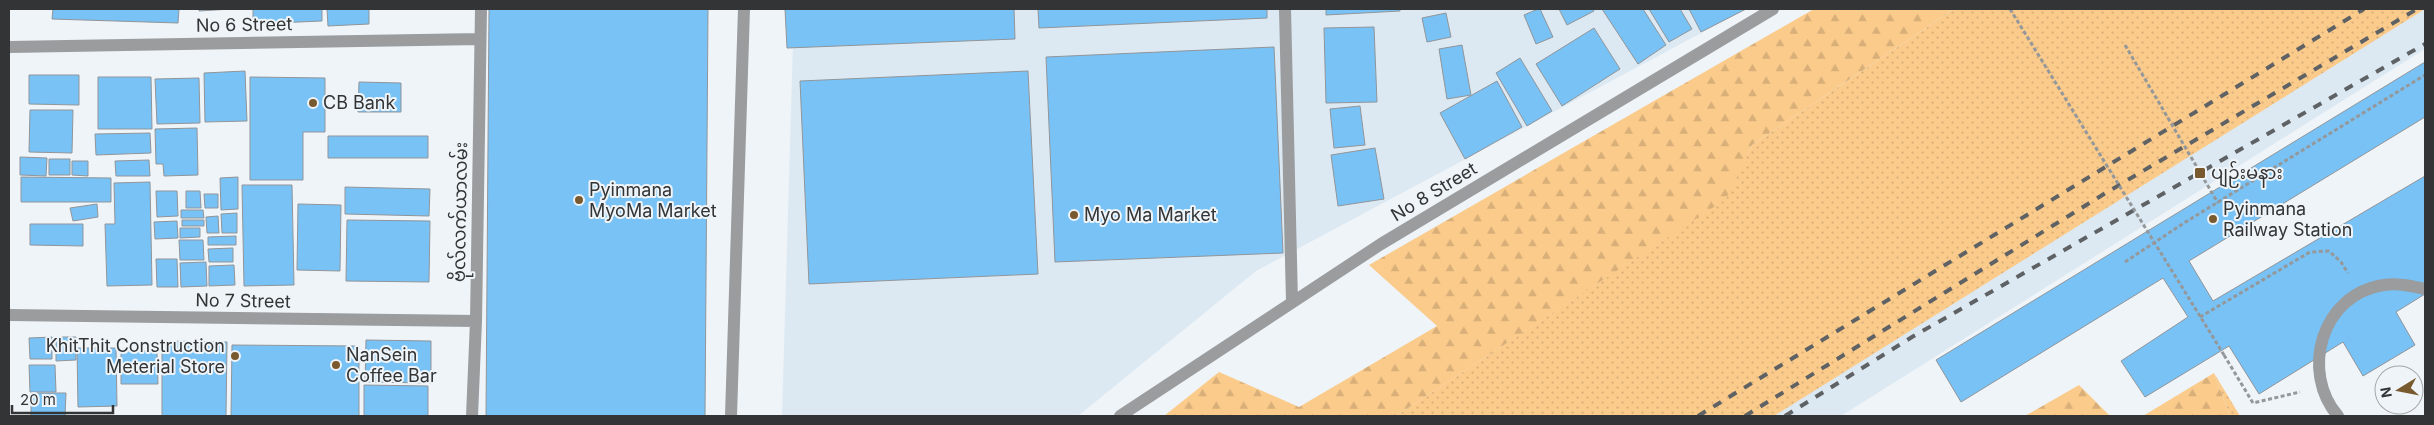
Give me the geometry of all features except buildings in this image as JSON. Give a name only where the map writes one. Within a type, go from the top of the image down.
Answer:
[{"type":"street","name":"ဗိုလ်လက်ယာလမ်း","points":[[472,416],[476,322],[480,9]]},
{"type":"street","points":[[731,416],[744,9]]},
{"type":"street","points":[[1285,9],[1292,302]]},
{"type":"street","name":"No 8 Street","points":[[1120,416],[1381,244],[1773,9]]},
{"type":"street","name":"No 6 Street","points":[[9,47],[480,39]]},
{"type":"street","points":[[2338,416],[2330,407],[2321,387],[2318,365],[2320,343],[2329,323],[2343,305],[2360,293],[2382,286],[2404,284],[2425,289]]},
{"type":"street","name":"No 7 Street","points":[[9,315],[476,322]]},
{"type":"path","points":[[2010,9],[2253,403],[2321,387]]},
{"type":"path","points":[[2125,45],[2218,203]]},
{"type":"path","points":[[2125,262],[2154,242],[2425,75]]},
{"type":"path","points":[[2200,317],[2310,252],[2329,251],[2341,262],[2360,293]]},
{"type":"shaded area","name":"Myo Ma Market","points":[[794,9],[1746,9],[1256,271],[1078,416],[782,416]]},
{"type":"shaded area","points":[[2129,9],[2425,9],[2425,49],[1841,416],[1710,416]]},
{"type":"green space","points":[[1814,9],[1954,9],[1752,145],[1726,199],[1396,416],[1164,416],[1219,372],[1299,407],[1437,326],[1369,265]]},
{"type":"green space","points":[[1954,9],[2425,9],[1774,416],[1396,416],[1725,199],[1752,145]]},
{"type":"green space","points":[[2214,373],[2240,416],[2230,416]]},
{"type":"green space","points":[[2214,373],[2230,416],[2143,416]]},
{"type":"green space","points":[[2079,385],[2110,416],[2025,416]]},
{"type":"railway","points":[[1698,416],[2364,9]]},
{"type":"railway","points":[[1745,416],[2104,194],[2417,9]]},
{"type":"railway","points":[[1785,416],[1912,337],[2425,44]]},
{"type":"place","name":"CB Bank","points":[[313,103]]},
{"type":"place","name":"ပျဉ်းမနား","points":[[2200,173]]},
{"type":"place","name":"Pyinmana MyoMa Market","points":[[579,200]]},
{"type":"place","name":"Myo Ma Market","points":[[1074,215]]},
{"type":"place","name":"Pyinmana Railway Station","points":[[2213,219]]},
{"type":"place","name":"KhitThit Construction Meterial Store","points":[[235,356]]},
{"type":"place","name":"NanSein Coffee Bar","points":[[336,365]]}]
